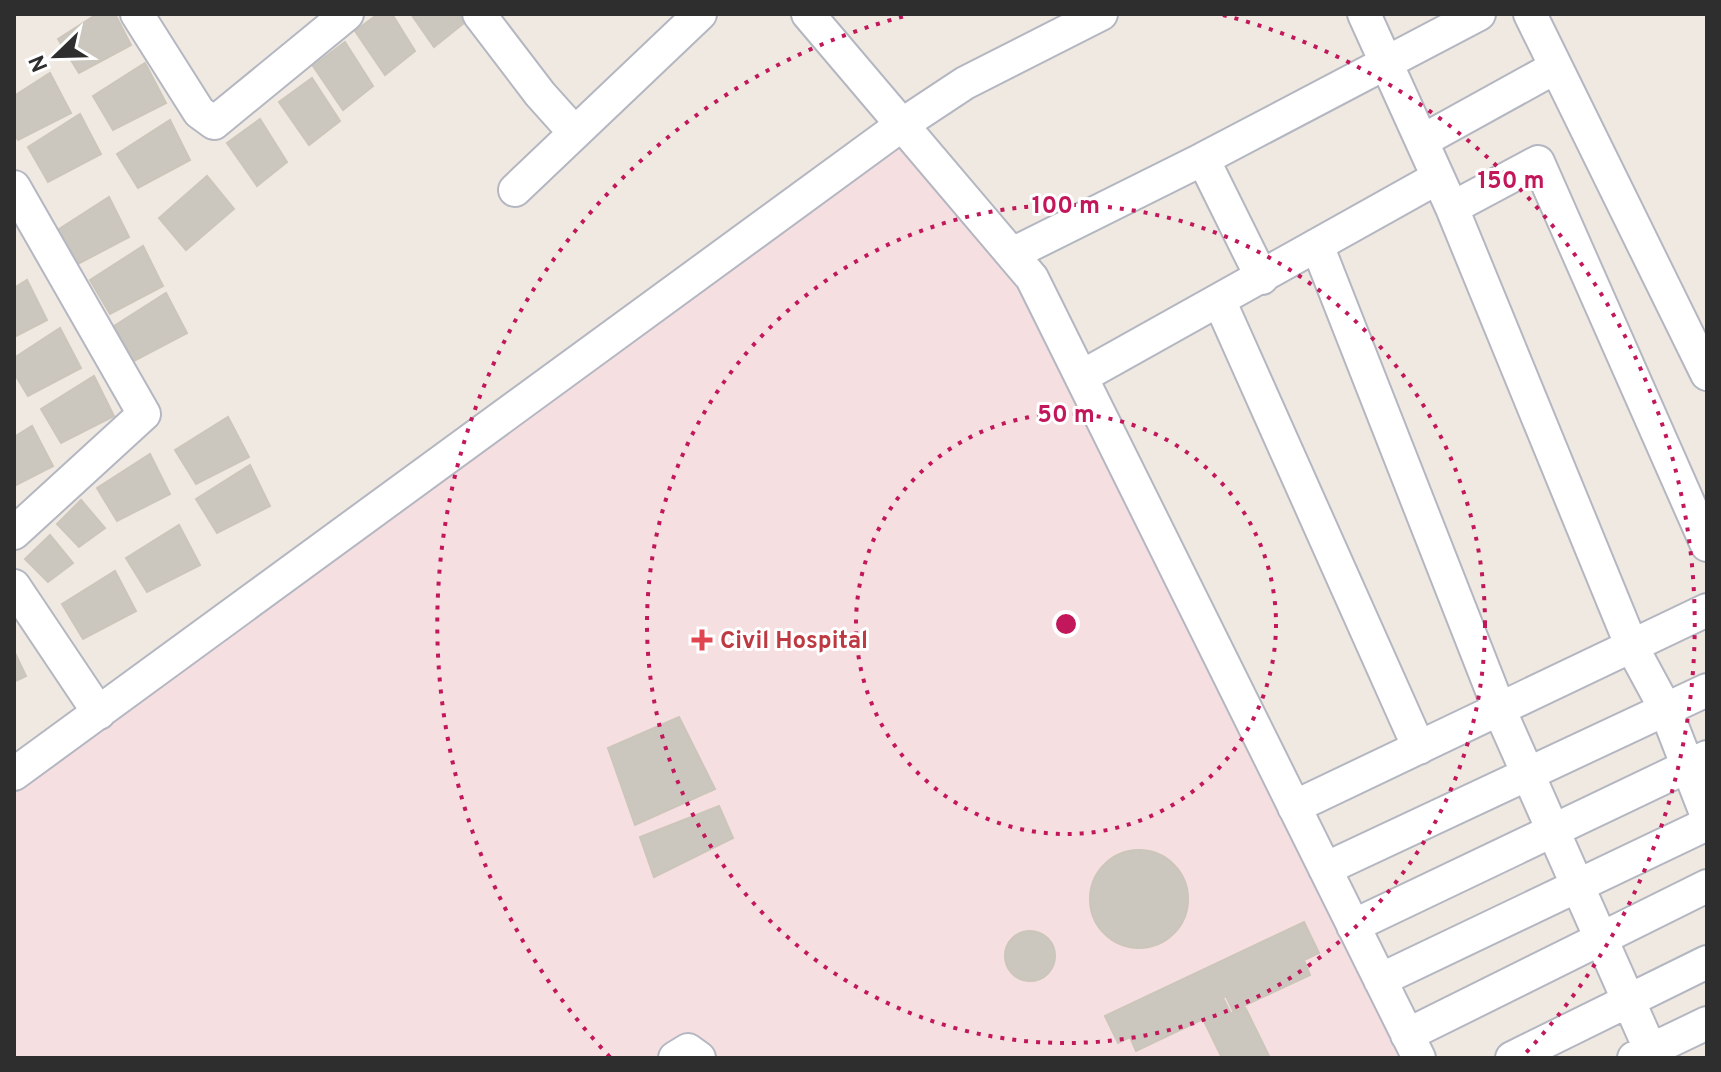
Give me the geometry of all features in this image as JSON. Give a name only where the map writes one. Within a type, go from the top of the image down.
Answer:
[{"type":"street","points":[[137,14],[199,112],[214,123],[347,14]]},
{"type":"street","points":[[479,14],[540,94],[575,133]]},
{"type":"street","points":[[515,190],[700,14]]},
{"type":"street","points":[[808,14],[1032,278],[1413,1046],[1601,938],[1707,886]]},
{"type":"street","points":[[14,774],[903,124],[965,83],[1101,14]]},
{"type":"street","points":[[1364,14],[1452,208],[1632,647],[1696,762],[1707,816]]},
{"type":"street","points":[[1012,254],[1203,159],[1479,14]]},
{"type":"street","points":[[1530,14],[1707,374]]},
{"type":"street","points":[[1422,141],[1556,67]]},
{"type":"street","points":[[1203,159],[1262,278]]},
{"type":"street","points":[[1452,208],[1538,162],[1707,545]]},
{"type":"street","points":[[1081,377],[1437,178]]},
{"type":"street","points":[[14,187],[144,414],[14,533]]},
{"type":"street","points":[[1317,245],[1500,711],[1629,1001],[1647,1055],[1707,1023]]},
{"type":"street","points":[[1219,300],[1419,748]]},
{"type":"street","points":[[14,586],[99,713]]},
{"type":"street","points":[[1294,807],[1707,610]]},
{"type":"street","points":[[1325,869],[1707,690]]},
{"type":"street","points":[[1353,926],[1696,762]]},
{"type":"street","points":[[1380,980],[1707,824]]},
{"type":"street","points":[[1512,1058],[1707,962]]},
{"type":"street","points":[[675,1058],[688,1050],[699,1058]]},
{"type":"shaded area","name":"Civil Hospital","points":[[903,124],[1035,296],[1416,1058],[14,1058],[14,774]]},
{"type":"building","points":[[97,14],[115,14],[131,45],[79,73],[58,39]]},
{"type":"building","points":[[378,14],[392,14],[415,51],[385,75],[355,31]]},
{"type":"building","points":[[411,14],[459,14],[464,23],[434,47]]},
{"type":"building","points":[[345,42],[373,86],[343,110],[313,66]]},
{"type":"building","points":[[145,63],[166,103],[113,130],[93,96]]},
{"type":"building","points":[[50,73],[71,113],[18,140],[14,134],[14,96]]},
{"type":"building","points":[[312,78],[340,121],[309,145],[279,102]]},
{"type":"building","points":[[80,114],[101,154],[48,182],[28,147]]},
{"type":"building","points":[[260,119],[287,162],[257,186],[227,143]]},
{"type":"building","points":[[170,120],[190,160],[138,188],[117,154]]},
{"type":"building","points":[[207,176],[234,209],[186,250],[159,218]]},
{"type":"building","points":[[109,197],[129,237],[76,265],[56,231]]},
{"type":"building","points":[[143,246],[163,286],[110,314],[90,280]]},
{"type":"building","points":[[27,280],[47,320],[14,337],[14,288]]},
{"type":"building","points":[[166,293],[187,333],[134,361],[114,326]]},
{"type":"building","points":[[60,328],[81,368],[28,396],[14,373],[14,358]]},
{"type":"building","points":[[94,376],[114,416],[61,443],[41,409]]},
{"type":"building","points":[[228,417],[249,457],[196,484],[175,450]]},
{"type":"building","points":[[32,426],[53,466],[14,486],[14,437]]},
{"type":"building","points":[[150,454],[170,494],[117,521],[97,488]]},
{"type":"building","points":[[250,465],[270,506],[217,533],[196,499]]},
{"type":"building","points":[[81,500],[105,528],[79,547],[57,524]]},
{"type":"building","points":[[179,525],[200,565],[147,592],[126,558]]},
{"type":"building","points":[[50,535],[73,563],[48,582],[25,559]]},
{"type":"building","points":[[115,571],[136,611],[83,639],[62,604]]},
{"type":"building","points":[[14,651],[26,676],[14,682]]},
{"type":"building","points":[[679,717],[715,789],[635,825],[608,748]]},
{"type":"building","points":[[719,806],[733,838],[654,877],[640,837]]},
{"type":"building","points":[[1139,850],[1158,854],[1174,864],[1184,880],[1188,899],[1184,918],[1174,934],[1158,944],[1139,948],[1120,944],[1104,934],[1094,918],[1090,899],[1094,880],[1104,864],[1120,854]]},
{"type":"building","points":[[1304,922],[1319,953],[1304,960],[1310,975],[1233,1011],[1226,996],[1223,998],[1231,1014],[1245,1007],[1270,1058],[1222,1058],[1203,1019],[1136,1051],[1130,1037],[1118,1043],[1105,1016]]},
{"type":"building","points":[[1030,931],[1048,938],[1055,956],[1048,974],[1030,981],[1012,974],[1005,956],[1012,938]]},
{"type":"place","name":"Civil Hospital","points":[[702,640]]}]
